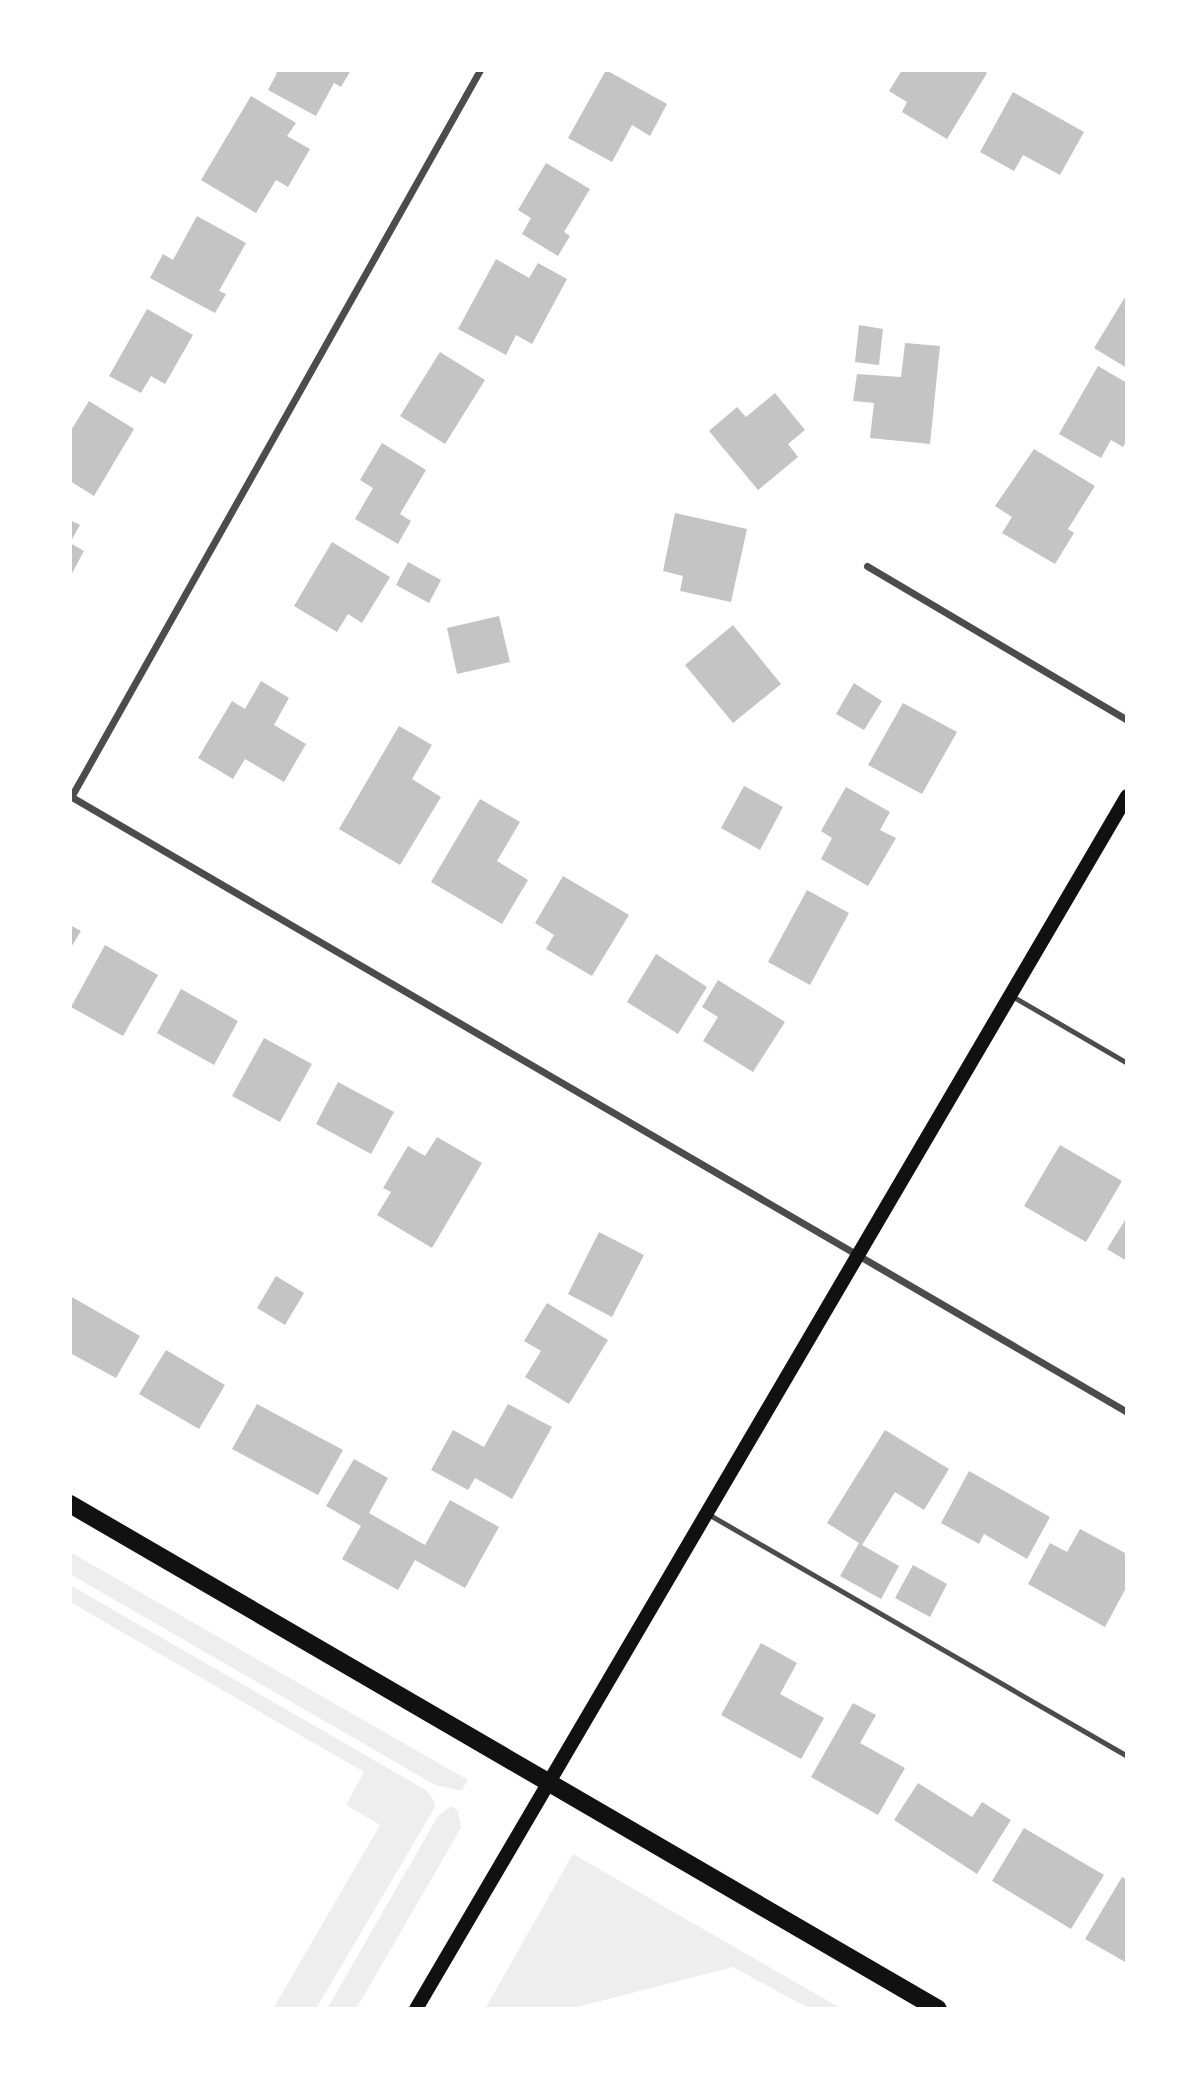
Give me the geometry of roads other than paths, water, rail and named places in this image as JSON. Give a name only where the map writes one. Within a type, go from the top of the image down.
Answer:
[{"type":"main road","points":[[416,2009],[546,1784],[860,1257],[1127,796]]},
{"type":"main road","points":[[70,1504],[546,1784],[937,2009]]},
{"type":"street","points":[[480,70],[70,797],[1127,1412]]},
{"type":"street","points":[[867,566],[1127,720]]},
{"type":"lane","points":[[1011,996],[1127,1063]]},
{"type":"lane","points":[[707,1513],[1127,1756]]}]
